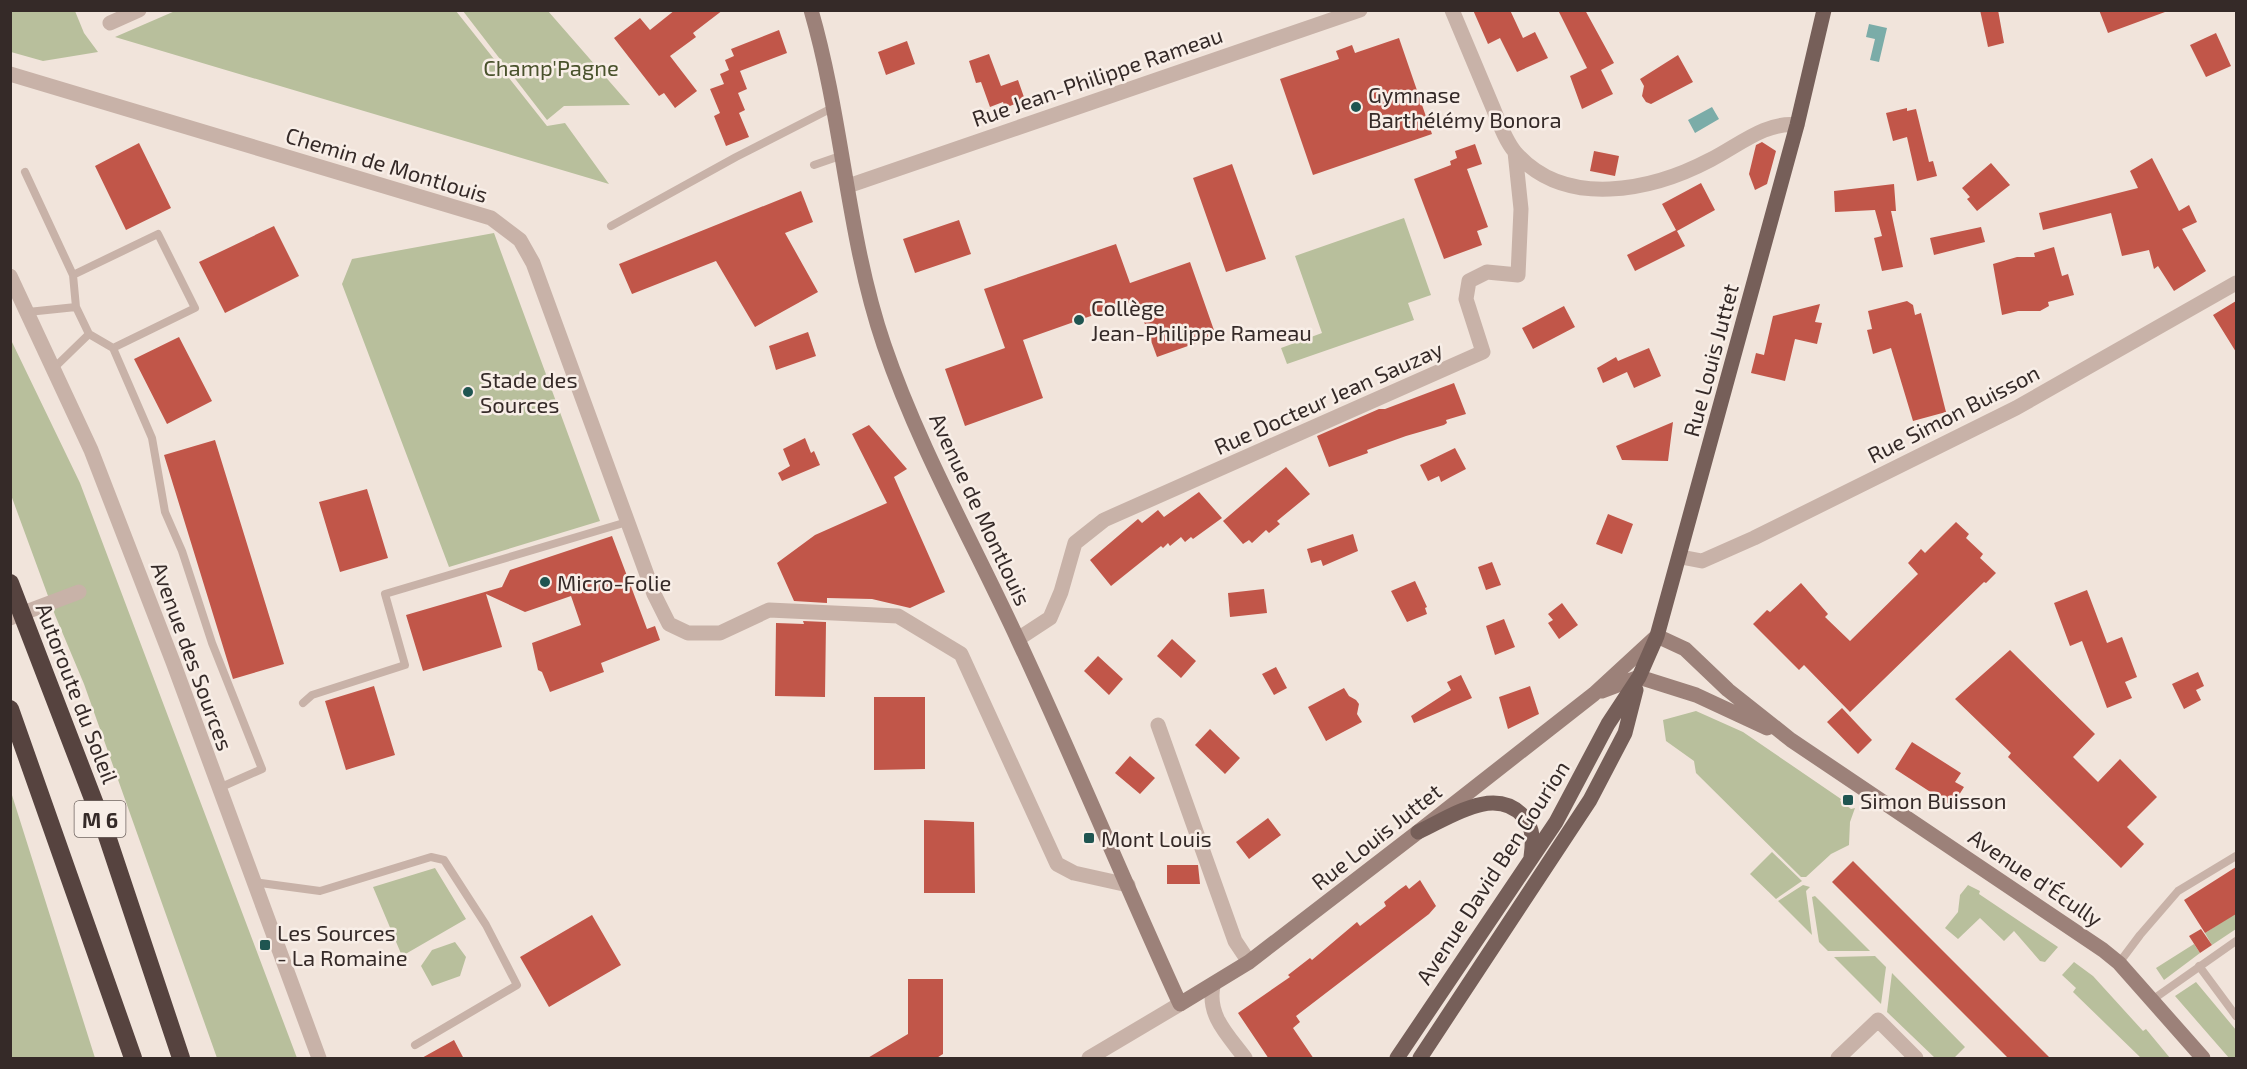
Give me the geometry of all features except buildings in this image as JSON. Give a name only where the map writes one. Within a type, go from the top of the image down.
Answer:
[{"type":"highway","name":"Autoroute du Soleil","points":[[10,583],[105,830],[181,1059]]},
{"type":"highway","name":"M 6","points":[[10,710],[133,1059]]},
{"type":"main road","name":"Rue Louis Juttet","points":[[1658,636],[1681,557],[1784,125],[1824,10]]},
{"type":"main road","name":"Avenue David Ben Gourion","points":[[1397,1059],[1530,863],[1580,781],[1608,724],[1639,677],[1658,636]]},
{"type":"main road","name":"Avenue David Ben Gourion","points":[[1420,1059],[1590,800],[1625,732],[1639,677]]},
{"type":"main road","points":[[1418,832],[1482,804],[1500,802],[1518,810],[1530,824],[1534,841],[1530,863]]},
{"type":"street","points":[[110,23],[139,10]]},
{"type":"street","name":"Avenue de Montlouis","points":[[811,10],[834,107],[868,289],[894,372],[959,519],[1018,639],[1180,1004]]},
{"type":"street","name":"Rue Jean-Philippe Rameau","points":[[848,186],[1360,10]]},
{"type":"street","points":[[1452,10],[1503,131],[1515,152],[1547,177],[1585,188],[1635,188],[1676,177],[1784,125]]},
{"type":"street","name":"Chemin de Montlouis","points":[[10,74],[491,218],[520,240],[533,263],[654,594],[669,624],[688,633],[720,633],[769,610],[898,616],[961,654],[1057,864],[1074,873],[1128,885]]},
{"type":"street","name":"Rue Docteur Jean Sauzay","points":[[1018,639],[1050,618],[1061,592],[1075,543],[1104,520],[1483,352],[1466,299],[1469,281],[1487,272],[1518,275],[1521,209],[1515,152]]},
{"type":"street","name":"Avenue des Sources","points":[[10,276],[91,450],[319,1059]]},
{"type":"street","name":"Rue Simon Buisson","points":[[1681,557],[1702,561],[1754,538],[2016,408],[2236,283]]},
{"type":"street","points":[[10,618],[79,592]]},
{"type":"street","name":"Rue Louis Juttet","points":[[1180,1004],[1249,962],[1418,832],[1594,694],[1658,636]]},
{"type":"street","name":"Avenue d'Écully","points":[[1658,636],[1685,649],[1728,690],[1791,740],[2120,963],[2203,1059]]},
{"type":"street","name":"Rue Louis Juttet","points":[[1594,694],[1639,677]]},
{"type":"street","name":"Avenue d'Écully","points":[[1639,677],[1718,704],[1791,740]]},
{"type":"street","points":[[1158,725],[1235,941],[1249,962]]},
{"type":"street","points":[[1213,986],[1210,1003],[1216,1018],[1245,1059]]},
{"type":"street","points":[[1089,1059],[1180,1004]]},
{"type":"street","points":[[1838,1059],[1878,1020],[1916,1059]]},
{"type":"lane","points":[[611,226],[834,107]]},
{"type":"lane","points":[[814,165],[843,155]]},
{"type":"lane","points":[[25,172],[74,275],[76,308],[89,334],[113,348],[152,438],[165,512],[182,551],[212,643],[262,770],[219,788]]},
{"type":"lane","points":[[74,275],[158,234],[195,308],[113,348]]},
{"type":"lane","points":[[28,312],[76,308]]},
{"type":"lane","points":[[54,368],[89,334]]},
{"type":"lane","points":[[303,703],[312,695],[405,665],[385,594],[627,522]]},
{"type":"lane","points":[[2120,963],[2140,935],[2178,891],[2236,856]]},
{"type":"lane","points":[[253,882],[320,891],[431,857],[444,860],[486,925],[517,985],[415,1045]]},
{"type":"lane","points":[[2152,1000],[2236,941]]},
{"type":"lane","points":[[2199,966],[2236,1016]]},
{"type":"green space","points":[[10,11],[75,11],[84,33],[98,52],[43,61],[11,52]]},
{"type":"green space","points":[[175,11],[456,11],[547,126],[565,123],[609,184],[115,37]]},
{"type":"green space","name":"Champ'Pagne","points":[[463,11],[548,11],[630,105],[564,106],[547,120]]},
{"type":"green space","points":[[1404,218],[1431,295],[1408,303],[1414,320],[1287,364],[1281,348],[1322,333],[1295,256]]},
{"type":"green space","name":"Stade des Sources","points":[[494,233],[600,521],[449,567],[342,284],[352,259]]},
{"type":"green space","points":[[11,340],[80,483],[297,1058],[217,1058],[84,684],[55,615],[11,495]]},
{"type":"green space","points":[[1696,711],[1743,732],[1841,799],[1840,801],[1851,809],[1855,808],[1850,822],[1849,845],[1831,854],[1806,877],[1801,877],[1696,773],[1694,761],[1666,741],[1663,720]]},
{"type":"green space","points":[[11,792],[95,1058],[11,1058]]},
{"type":"green space","points":[[1772,852],[1802,881],[1776,899],[1750,874]]},
{"type":"green space","points":[[435,868],[466,919],[402,956],[373,887]]},
{"type":"green space","points":[[1803,885],[1810,887],[1806,891],[1812,935],[1778,901]]},
{"type":"green space","points":[[1968,885],[1980,891],[1979,894],[2058,947],[2045,962],[2040,961],[2014,931],[2004,941],[1980,918],[1958,939],[1945,928],[1958,912],[1960,895]]},
{"type":"green space","points":[[1815,896],[1870,951],[1828,951],[1819,942],[1812,897]]},
{"type":"green space","points":[[2236,913],[2236,929],[2212,945],[2205,933]]},
{"type":"green space","points":[[455,942],[466,957],[460,976],[432,986],[421,966],[432,950]]},
{"type":"green space","points":[[2194,944],[2200,953],[2164,980],[2156,968]]},
{"type":"green space","points":[[1875,956],[1886,967],[1881,1004],[1834,957]]},
{"type":"green space","points":[[2074,962],[2093,976],[2143,1031],[2146,1029],[2170,1058],[2141,1058],[2073,992],[2076,988],[2062,975]]},
{"type":"green space","points":[[1892,973],[1965,1047],[1954,1058],[1935,1058],[1887,1012]]},
{"type":"green space","points":[[2196,982],[2236,1030],[2236,1058],[2229,1058],[2175,996]]},
{"type":"water","points":[[1869,24],[1887,28],[1879,62],[1870,60],[1875,39],[1866,37]]},
{"type":"water","points":[[1712,107],[1719,119],[1695,133],[1688,120]]},
{"type":"place","name":"Gymnase Barthélémy Bonora","points":[[1356,107]]},
{"type":"place","name":"Collège Jean-Philippe Rameau","points":[[1079,320]]},
{"type":"place","name":"Stade des Sources","points":[[468,392]]},
{"type":"place","name":"Micro-Folie","points":[[545,582]]},
{"type":"place","name":"Simon Buisson","points":[[1848,800]]},
{"type":"place","name":"Mont Louis","points":[[1089,838]]},
{"type":"place","name":"Les Sources - La Romaine","points":[[265,945]]}]
